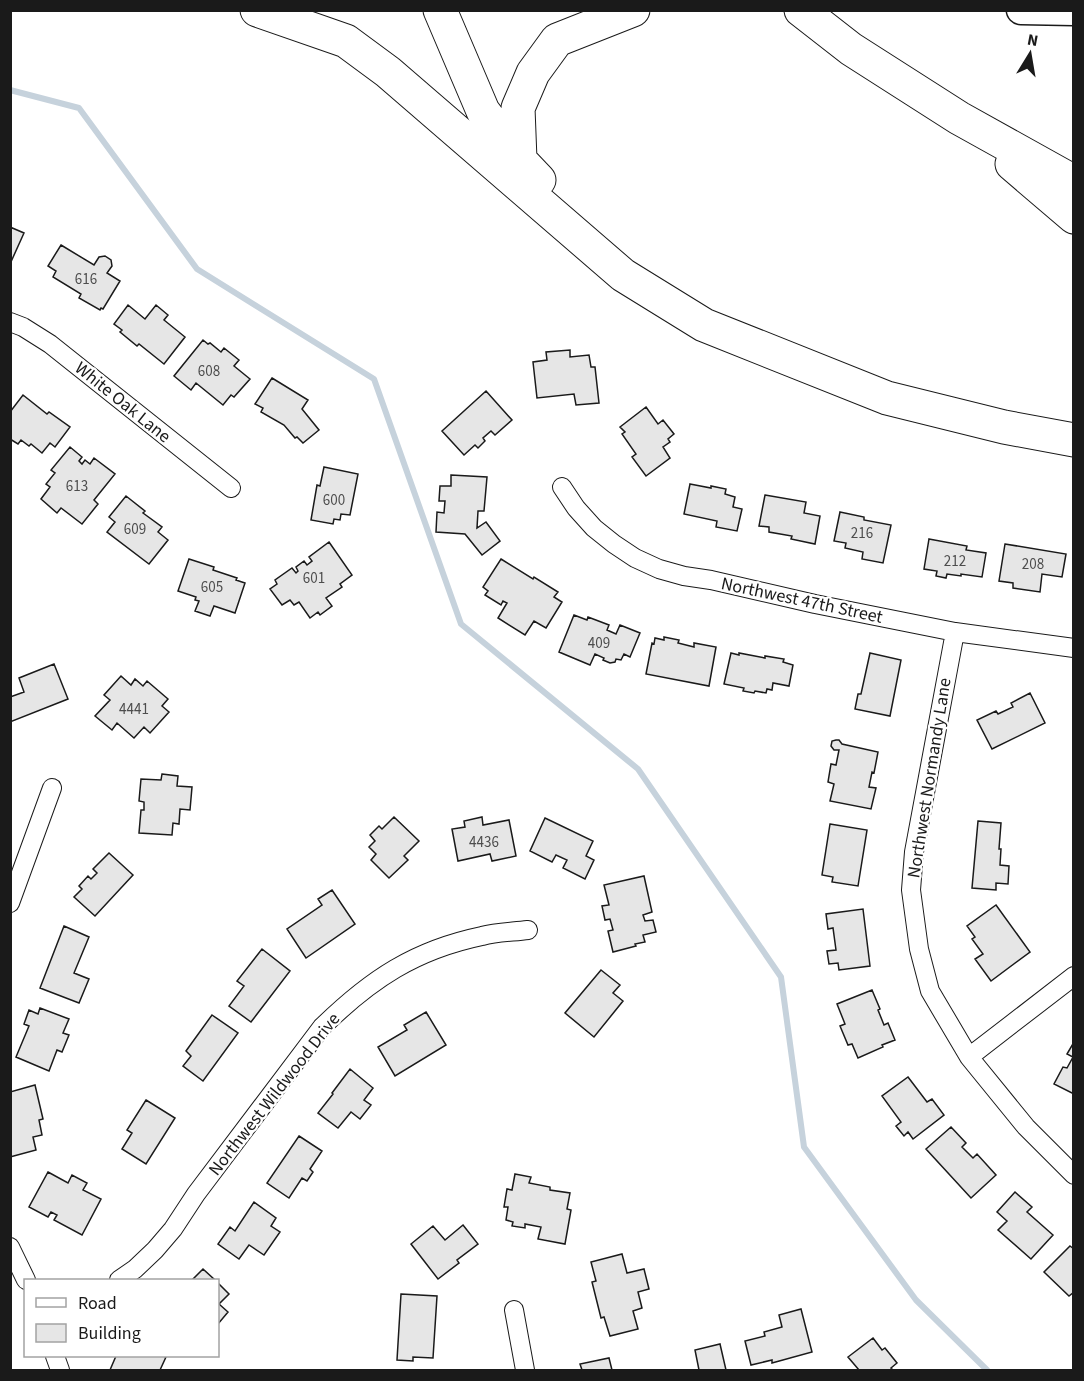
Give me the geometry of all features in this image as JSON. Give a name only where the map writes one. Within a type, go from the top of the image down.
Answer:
[{"type":"highway","points":[[257,10],[346,41],[388,72],[622,275],[704,324],[887,398],[1004,427],[1074,440]]},
{"type":"highway","points":[[440,10],[483,111],[520,160],[560,203],[643,268],[730,320],[834,364],[960,403],[1074,427]]},
{"type":"highway","points":[[520,160],[518,108],[534,73],[557,40],[633,10]]},
{"type":"highway","points":[[801,10],[851,49],[959,118],[1074,182]]},
{"type":"highway","points":[[959,118],[1074,217]]},
{"type":"main road","points":[[1021,10],[1074,11]]},
{"type":"street","name":"White Oak Lane","points":[[10,322],[23,327],[50,344],[231,488]]},
{"type":"street","name":"Northwest 47th Street","points":[[562,487],[576,508],[607,539],[635,558],[659,569],[955,632],[1074,648]]},
{"type":"street","name":"Northwest Normandy Lane","points":[[955,632],[914,852],[911,890],[919,949],[930,991],[969,1057],[1026,1127],[1074,1175]]},
{"type":"street","points":[[10,903],[52,788]]},
{"type":"street","name":"Northwest Wildwood Drive","points":[[122,1279],[135,1269],[173,1229],[196,1194],[322,1027],[346,1003],[397,967],[425,953],[484,935],[528,930]]},
{"type":"street","points":[[969,1057],[1074,976]]},
{"type":"street","points":[[10,1247],[25,1279]]},
{"type":"street","points":[[514,1310],[525,1371]]},
{"type":"building","points":[[10,227],[24,233],[10,264]]},
{"type":"building","points":[[61,245],[94,265],[99,257],[105,256],[111,260],[112,266],[107,273],[120,281],[103,309],[100,310],[79,298],[81,294],[53,277],[56,271],[48,266]]},
{"type":"building","points":[[128,305],[145,319],[156,305],[168,315],[164,320],[185,337],[164,364],[139,344],[137,346],[114,324]]},
{"type":"building","points":[[203,340],[221,352],[224,348],[239,360],[234,366],[250,379],[234,397],[231,395],[223,405],[196,383],[191,390],[174,376]]},
{"type":"building","points":[[570,350],[570,357],[589,355],[591,367],[595,367],[599,403],[576,405],[574,394],[537,398],[533,362],[547,360],[546,352]]},
{"type":"building","points":[[272,378],[308,400],[302,409],[319,430],[303,443],[297,437],[295,438],[284,425],[261,412],[263,408],[255,404]]},
{"type":"building","points":[[486,391],[512,420],[495,435],[491,431],[483,438],[485,441],[478,448],[475,445],[464,455],[442,431]]},
{"type":"building","points":[[23,395],[47,414],[49,412],[70,427],[55,447],[50,443],[42,453],[31,444],[29,446],[21,440],[18,444],[10,439],[10,412]]},
{"type":"building","points":[[646,407],[658,424],[663,420],[674,434],[668,439],[670,442],[663,447],[670,458],[646,476],[632,457],[636,454],[622,434],[625,432],[620,427]]},
{"type":"building","points":[[70,447],[82,457],[79,461],[82,464],[85,460],[90,464],[94,458],[115,474],[94,500],[98,504],[82,524],[61,508],[57,513],[41,499],[50,487],[46,484],[55,473],[51,470]]},
{"type":"building","points":[[324,467],[358,474],[350,515],[341,514],[340,520],[334,519],[333,524],[311,520],[317,485],[320,486]]},
{"type":"building","points":[[451,475],[487,477],[484,511],[478,511],[477,528],[486,522],[500,541],[482,555],[465,534],[436,532],[437,512],[444,513],[445,501],[439,501],[440,486],[451,486]]},
{"type":"building","points":[[690,484],[726,489],[725,494],[735,497],[733,507],[742,509],[737,531],[716,527],[717,521],[684,514]]},
{"type":"building","points":[[765,495],[806,502],[804,513],[820,516],[815,544],[791,539],[792,536],[769,532],[769,527],[759,526]]},
{"type":"building","points":[[126,496],[162,527],[158,532],[168,540],[149,564],[107,532],[115,522],[109,517]]},
{"type":"building","points":[[840,512],[864,517],[864,520],[891,525],[883,563],[862,559],[863,552],[845,548],[846,543],[834,541]]},
{"type":"building","points":[[929,539],[967,546],[966,550],[986,553],[982,577],[947,574],[946,578],[936,576],[937,571],[924,569]]},
{"type":"building","points":[[329,542],[352,575],[340,584],[342,587],[326,598],[332,606],[320,615],[318,612],[310,618],[299,602],[294,605],[290,600],[282,605],[270,589],[277,584],[275,580],[292,568],[296,573],[298,571],[296,567],[304,561],[307,565],[312,561],[309,557]]},
{"type":"building","points":[[1005,544],[1066,554],[1062,577],[1042,574],[1040,592],[1013,588],[1013,583],[999,581]]},
{"type":"building","points":[[189,559],[214,567],[213,570],[245,583],[235,613],[214,606],[210,616],[195,611],[199,601],[195,600],[196,597],[178,591]]},
{"type":"building","points":[[501,559],[558,592],[554,597],[562,602],[546,628],[534,621],[525,635],[498,618],[507,603],[503,601],[501,605],[485,595],[488,591],[483,587]]},
{"type":"building","points":[[574,615],[587,620],[588,617],[609,625],[607,630],[616,634],[620,625],[640,633],[630,657],[624,654],[621,660],[616,659],[615,662],[610,663],[595,654],[590,665],[559,652]]},
{"type":"building","points":[[664,637],[679,640],[678,643],[694,647],[694,643],[716,647],[709,686],[646,674],[652,643],[654,644],[655,638],[664,640]]},
{"type":"building","points":[[731,653],[784,659],[783,662],[793,665],[789,686],[773,683],[772,690],[767,689],[766,693],[755,691],[754,693],[743,691],[744,688],[724,684]]},
{"type":"building","points":[[870,653],[901,660],[890,716],[855,709],[858,694],[861,694]]},
{"type":"building","points":[[54,664],[68,699],[10,722],[10,697],[24,692],[19,678]]},
{"type":"building","points":[[121,676],[131,685],[135,679],[143,686],[147,681],[168,699],[162,706],[169,712],[150,733],[144,727],[134,738],[117,723],[112,730],[95,716],[110,700],[104,695]]},
{"type":"building","points":[[1030,693],[1045,723],[992,749],[977,720],[996,711],[998,714],[1013,707],[1011,703]]},
{"type":"building","points":[[839,740],[842,744],[878,752],[869,787],[876,788],[871,809],[830,801],[834,784],[828,782],[831,764],[836,765],[839,750],[834,750],[831,746],[832,741]]},
{"type":"building","points":[[162,774],[178,776],[177,786],[192,787],[190,810],[180,809],[179,824],[173,823],[172,835],[139,833],[141,810],[144,810],[144,802],[139,801],[141,779],[161,780]]},
{"type":"building","points":[[394,817],[419,841],[404,856],[408,860],[389,878],[371,860],[376,854],[369,847],[375,841],[370,835],[379,826],[382,829]]},
{"type":"building","points":[[482,817],[483,825],[509,820],[516,856],[492,861],[490,854],[458,861],[452,829],[465,827],[464,821]]},
{"type":"building","points":[[545,818],[593,841],[586,856],[594,860],[585,879],[563,868],[567,860],[556,855],[552,862],[530,851]]},
{"type":"building","points":[[978,821],[1001,823],[1000,865],[1009,866],[1008,884],[996,883],[996,890],[972,888]]},
{"type":"building","points":[[830,824],[867,830],[858,886],[832,882],[833,877],[822,875]]},
{"type":"building","points":[[109,853],[133,875],[95,916],[74,897],[82,889],[79,886],[88,876],[91,879],[97,873],[93,869]]},
{"type":"building","points":[[644,876],[652,912],[643,915],[645,921],[653,920],[656,932],[643,935],[645,942],[613,952],[608,931],[613,930],[610,919],[605,920],[602,906],[609,905],[604,885]]},
{"type":"building","points":[[332,890],[355,924],[306,958],[287,929],[322,905],[318,899]]},
{"type":"building","points":[[996,905],[1030,952],[991,981],[975,959],[983,954],[972,939],[975,937],[967,926]]},
{"type":"building","points":[[863,909],[870,966],[839,970],[838,963],[829,964],[827,951],[836,950],[833,928],[828,929],[826,914]]},
{"type":"building","points":[[64,926],[89,937],[74,973],[89,979],[79,1003],[40,988]]},
{"type":"building","points":[[262,949],[290,971],[251,1022],[229,1006],[244,986],[237,981]]},
{"type":"building","points":[[601,970],[620,985],[613,993],[623,1001],[594,1037],[565,1013]]},
{"type":"building","points":[[872,990],[884,1025],[888,1023],[895,1040],[858,1058],[852,1044],[848,1045],[840,1026],[845,1024],[837,1004]]},
{"type":"building","points":[[40,1008],[69,1019],[63,1033],[69,1035],[62,1052],[57,1050],[49,1071],[16,1057],[29,1026],[24,1024],[29,1010],[38,1014]]},
{"type":"building","points":[[426,1012],[446,1045],[395,1076],[378,1047],[407,1030],[404,1025]]},
{"type":"building","points":[[212,1015],[238,1033],[203,1081],[183,1066],[191,1056],[186,1051]]},
{"type":"building","points":[[1074,1042],[1074,1094],[1054,1084],[1063,1067],[1067,1068],[1073,1057],[1067,1054]]},
{"type":"building","points":[[350,1069],[373,1088],[364,1100],[371,1105],[360,1119],[351,1112],[338,1128],[318,1113]]},
{"type":"building","points":[[908,1077],[927,1102],[932,1099],[944,1115],[913,1139],[908,1132],[904,1136],[896,1126],[901,1122],[882,1096]]},
{"type":"building","points":[[35,1085],[43,1119],[39,1120],[42,1135],[33,1137],[36,1150],[10,1157],[10,1092]]},
{"type":"building","points":[[146,1100],[175,1118],[146,1164],[122,1149],[132,1133],[127,1130]]},
{"type":"building","points":[[951,1127],[966,1143],[962,1147],[973,1158],[977,1154],[996,1175],[971,1198],[926,1149]]},
{"type":"building","points":[[299,1136],[322,1151],[310,1169],[313,1172],[307,1181],[302,1178],[289,1198],[267,1183]]},
{"type":"building","points":[[48,1172],[68,1183],[72,1175],[87,1183],[83,1190],[101,1199],[82,1235],[54,1220],[57,1215],[51,1212],[48,1217],[29,1207]]},
{"type":"building","points":[[515,1174],[531,1177],[529,1183],[550,1187],[550,1190],[570,1193],[567,1209],[571,1210],[565,1244],[538,1239],[541,1227],[525,1224],[525,1228],[512,1226],[513,1222],[506,1220],[508,1207],[504,1207],[507,1189],[512,1190]]},
{"type":"building","points":[[1015,1192],[1032,1207],[1027,1212],[1053,1235],[1031,1259],[998,1230],[1007,1221],[997,1212]]},
{"type":"building","points":[[254,1202],[276,1218],[271,1226],[280,1232],[264,1255],[249,1245],[239,1259],[218,1244],[230,1227],[235,1231]]},
{"type":"building","points":[[463,1225],[478,1244],[438,1279],[411,1244],[433,1226],[445,1240]]},
{"type":"building","points":[[1070,1246],[1074,1249],[1074,1292],[1069,1296],[1044,1272]]},
{"type":"building","points":[[622,1254],[627,1273],[644,1269],[649,1289],[638,1292],[642,1308],[633,1311],[638,1329],[610,1336],[604,1317],[601,1318],[592,1282],[596,1281],[591,1262]]},
{"type":"building","points":[[203,1269],[214,1279],[193,1279]]},
{"type":"building","points":[[219,1284],[229,1294],[219,1304]]},
{"type":"building","points":[[401,1294],[437,1296],[433,1358],[413,1357],[413,1361],[397,1360]]},
{"type":"building","points":[[219,1304],[228,1312],[219,1323]]},
{"type":"building","points":[[801,1309],[812,1352],[772,1363],[772,1360],[751,1365],[745,1341],[765,1336],[764,1332],[782,1327],[779,1315]]},
{"type":"building","points":[[873,1338],[882,1350],[885,1348],[897,1363],[891,1368],[893,1370],[859,1370],[848,1357]]},
{"type":"building","points":[[720,1344],[726,1370],[699,1370],[695,1350]]},
{"type":"building","points":[[116,1357],[166,1357],[160,1370],[110,1370]]},
{"type":"building","points":[[609,1358],[612,1370],[582,1370],[580,1364]]},
{"type":"waterway","points":[[10,90],[79,108],[197,269],[374,379],[461,624],[638,769],[781,977],[804,1147],[916,1300],[987,1370]]}]
